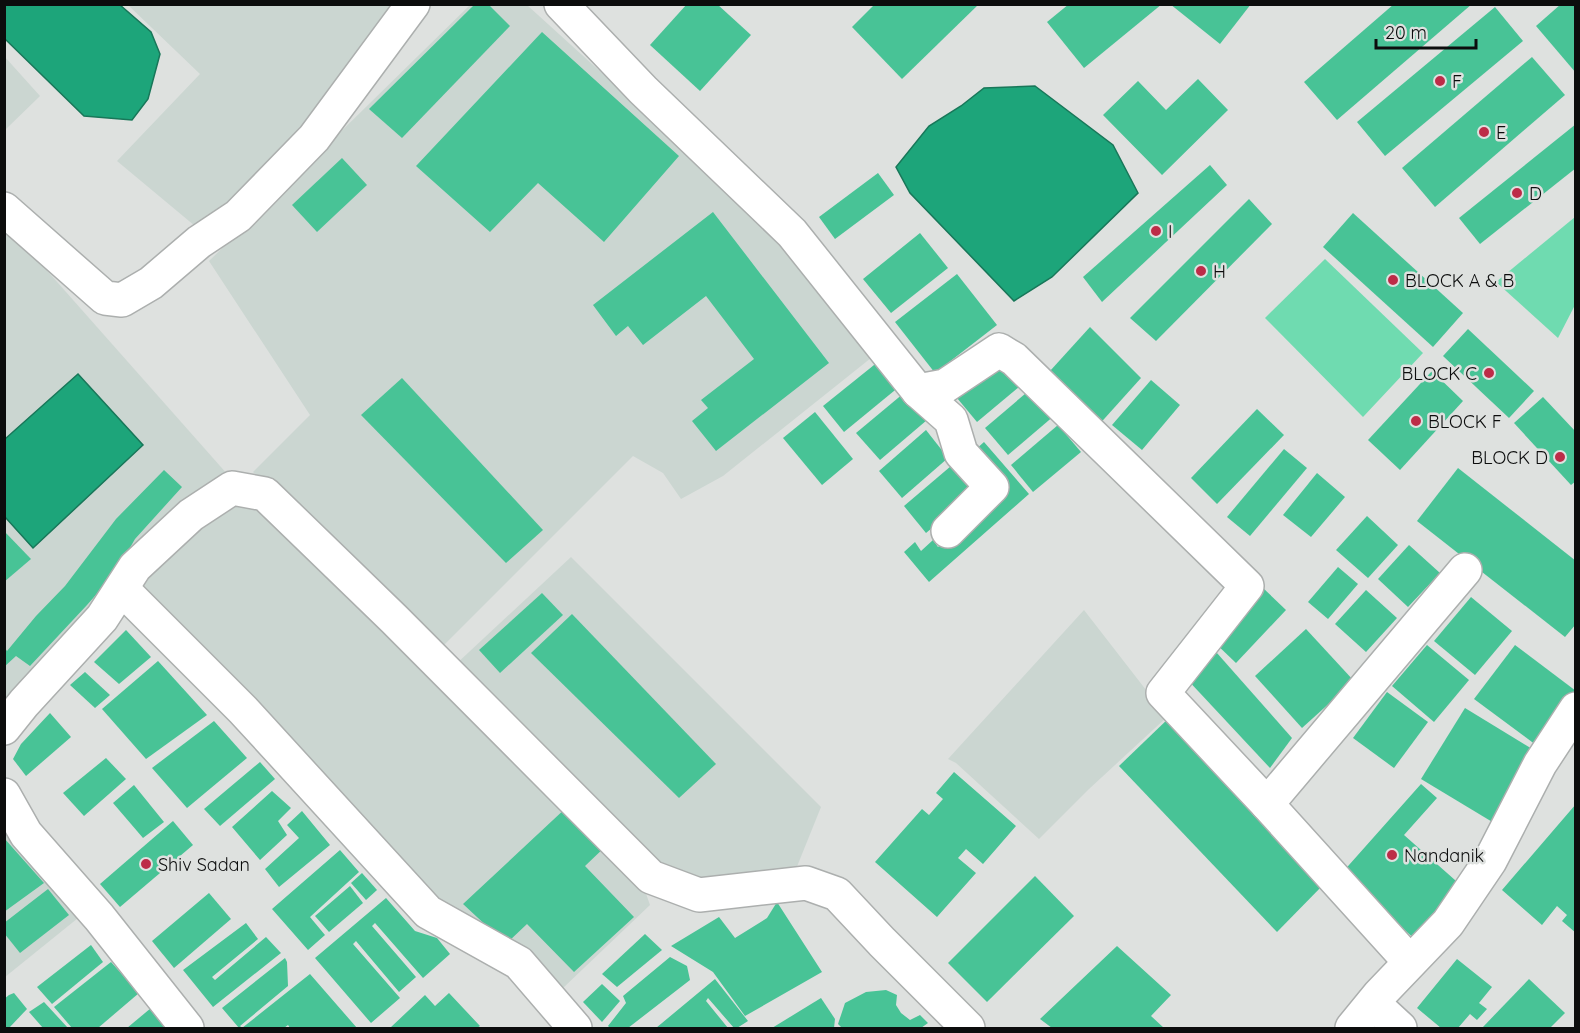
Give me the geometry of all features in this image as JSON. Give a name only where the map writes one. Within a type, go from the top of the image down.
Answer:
[{"type":"street","points":[[4,209],[105,298],[122,300],[151,283],[199,243],[238,216],[314,138],[413,4]]},
{"type":"street","points":[[561,4],[643,90],[792,233],[918,391],[951,420],[961,453],[992,487],[948,531]]},
{"type":"street","points":[[918,391],[945,386],[999,350],[1014,359],[1247,586],[1163,693],[1410,962]]},
{"type":"street","points":[[4,728],[102,618],[135,567],[191,514],[232,488],[265,494],[394,619],[651,877],[699,894],[806,883],[837,894],[968,1029]]},
{"type":"street","points":[[1267,804],[1465,570]]},
{"type":"street","points":[[122,589],[243,710],[428,912],[519,963],[575,1029]]},
{"type":"street","points":[[1352,1029],[1410,962],[1448,923],[1490,861],[1540,764],[1575,709]]},
{"type":"street","points":[[4,795],[26,834],[94,912],[187,1029]]},
{"type":"street","points":[[1373,1003],[1400,1029]]},
{"type":"shaded area","points":[[4,5],[120,5],[151,32],[160,54],[148,99],[132,120],[84,116],[5,39]]},
{"type":"shaded area","points":[[128,5],[404,5],[298,141],[201,231],[117,161],[200,74]]},
{"type":"shaded area","points":[[470,5],[527,5],[788,242],[871,358],[723,476],[681,499],[663,473],[633,456],[442,647],[253,472],[310,415],[209,261]]},
{"type":"shaded area","points":[[4,56],[40,96],[5,130],[4,130]]},
{"type":"shaded area","points":[[1035,86],[1113,145],[1138,193],[1052,277],[1014,301],[910,193],[896,167],[929,126],[984,88]]},
{"type":"shaded area","points":[[1575,217],[1575,305],[1558,338],[1496,282]]},
{"type":"shaded area","points":[[4,222],[228,475],[4,714]]},
{"type":"shaded area","points":[[1325,259],[1423,353],[1363,417],[1265,318]]},
{"type":"shaded area","points":[[78,374],[143,445],[33,548],[5,517],[5,439]]},
{"type":"shaded area","points":[[237,506],[268,512],[644,888],[650,905],[563,988],[521,954],[437,908],[138,591],[157,557]]},
{"type":"shaded area","points":[[571,557],[821,807],[796,869],[696,883],[654,869],[454,666]]},
{"type":"shaded area","points":[[1084,610],[1167,717],[1039,839],[956,763],[948,759]]},
{"type":"shaded area","points":[[4,824],[83,914],[5,977],[4,977]]},
{"type":"building","points":[[475,4],[488,4],[510,26],[402,138],[369,109]]},
{"type":"building","points":[[687,4],[717,4],[751,35],[700,91],[650,45]]},
{"type":"building","points":[[875,4],[979,4],[902,79],[852,27]]},
{"type":"building","points":[[1069,4],[1162,4],[1084,68],[1047,22]]},
{"type":"building","points":[[1170,4],[1251,4],[1220,44]]},
{"type":"building","points":[[1394,4],[1472,4],[1337,120],[1304,82]]},
{"type":"building","points":[[1561,4],[1576,4],[1576,73],[1536,26]]},
{"type":"building","name":"F","points":[[1495,7],[1523,41],[1385,156],[1357,122]]},
{"type":"building","points":[[542,32],[679,156],[604,242],[538,183],[490,232],[416,166]]},
{"type":"building","name":"E","points":[[1532,57],[1565,95],[1435,207],[1402,168]]},
{"type":"building","points":[[1198,79],[1228,110],[1162,175],[1103,115],[1138,81],[1166,110]]},
{"type":"building","name":"D","points":[[1576,124],[1576,168],[1480,244],[1459,218]]},
{"type":"building","points":[[342,158],[367,185],[317,232],[292,205]]},
{"type":"building","name":"I","points":[[1210,165],[1227,185],[1102,302],[1083,277]]},
{"type":"building","points":[[878,173],[894,195],[835,239],[819,217]]},
{"type":"building","name":"H","points":[[1249,199],[1272,224],[1156,341],[1130,318]]},
{"type":"building","points":[[713,212],[829,363],[716,451],[692,421],[708,408],[701,400],[754,359],[706,296],[643,345],[628,326],[616,336],[593,305]]},
{"type":"building","name":"BLOCK A & B","points":[[1353,213],[1463,313],[1433,347],[1323,247]]},
{"type":"building","points":[[920,233],[948,268],[891,313],[863,279]]},
{"type":"building","points":[[957,274],[997,325],[935,373],[895,322]]},
{"type":"building","points":[[1090,327],[1141,378],[1096,428],[1050,371]]},
{"type":"building","name":"BLOCK C","points":[[1468,329],[1534,391],[1509,418],[1443,356]]},
{"type":"building","points":[[1006,358],[1025,382],[977,422],[957,398]]},
{"type":"building","points":[[879,361],[900,386],[844,432],[823,406]]},
{"type":"building","name":"BLOCK F","points":[[1432,371],[1463,401],[1400,470],[1368,440]]},
{"type":"building","points":[[402,378],[543,530],[506,563],[361,415]]},
{"type":"building","points":[[1151,380],[1180,405],[1142,450],[1112,425]]},
{"type":"building","points":[[1032,388],[1055,415],[1008,455],[985,428]]},
{"type":"building","points":[[904,393],[927,420],[880,460],[856,433]]},
{"type":"building","name":"BLOCK D","points":[[1543,397],[1576,432],[1576,481],[1571,485],[1514,423]]},
{"type":"building","points":[[1257,409],[1284,435],[1217,504],[1191,478]]},
{"type":"building","points":[[815,412],[853,459],[822,485],[783,438]]},
{"type":"building","points":[[1058,425],[1081,452],[1033,492],[1011,465]]},
{"type":"building","points":[[926,430],[948,458],[902,498],[879,471]]},
{"type":"building","points":[[984,442],[1029,494],[929,582],[904,552],[915,542],[921,551],[933,540],[938,547],[1005,487],[974,451]]},
{"type":"building","points":[[1284,449],[1307,468],[1250,536],[1227,517]]},
{"type":"building","points":[[951,466],[974,493],[926,533],[904,506]]},
{"type":"building","points":[[1458,468],[1576,561],[1576,624],[1565,637],[1417,521]]},
{"type":"building","points":[[164,470],[182,487],[135,539],[116,572],[30,666],[16,656],[4,667],[4,647],[7,651],[65,586],[116,519]]},
{"type":"building","points":[[1317,473],[1345,497],[1311,537],[1283,515]]},
{"type":"building","points":[[1367,516],[1398,545],[1368,578],[1336,550]]},
{"type":"building","points":[[4,531],[31,559],[4,582]]},
{"type":"building","points":[[1409,545],[1440,573],[1408,607],[1378,579]]},
{"type":"building","points":[[1338,567],[1358,584],[1328,619],[1308,602]]},
{"type":"building","points":[[1262,587],[1286,610],[1236,663],[1212,640]]},
{"type":"building","points":[[1366,590],[1397,618],[1366,652],[1335,624]]},
{"type":"building","points":[[542,593],[563,615],[500,673],[479,650]]},
{"type":"building","points":[[1471,597],[1512,631],[1475,675],[1434,641]]},
{"type":"building","points":[[572,614],[716,764],[679,798],[531,653]]},
{"type":"building","points":[[1306,629],[1354,681],[1302,728],[1255,676]]},
{"type":"building","points":[[126,630],[151,657],[119,684],[94,662]]},
{"type":"building","points":[[1209,644],[1292,738],[1270,768],[1185,677]]},
{"type":"building","points":[[1427,645],[1469,680],[1434,722],[1392,686]]},
{"type":"building","points":[[1515,645],[1576,691],[1536,745],[1474,699]]},
{"type":"building","points":[[158,661],[207,715],[146,759],[102,709]]},
{"type":"building","points":[[85,672],[110,695],[95,708],[70,685]]},
{"type":"building","points":[[1387,692],[1428,722],[1394,768],[1353,738]]},
{"type":"building","points":[[1465,708],[1542,755],[1499,826],[1421,779]]},
{"type":"building","points":[[50,713],[71,737],[26,776],[13,759],[21,744]]},
{"type":"building","points":[[1171,716],[1325,883],[1277,932],[1119,766]]},
{"type":"building","points":[[214,721],[247,758],[187,808],[152,768]]},
{"type":"building","points":[[106,758],[126,779],[84,816],[63,793]]},
{"type":"building","points":[[260,762],[275,779],[220,826],[204,809]]},
{"type":"building","points":[[954,772],[1016,826],[983,864],[966,849],[958,858],[976,873],[937,917],[875,862],[922,809],[929,815],[943,799],[936,793]]},
{"type":"building","name":"Nandanik","points":[[1421,784],[1437,798],[1404,835],[1464,888],[1417,941],[1341,874]]},
{"type":"building","points":[[134,785],[164,822],[143,838],[113,803]]},
{"type":"building","points":[[272,791],[291,808],[278,821],[287,835],[260,860],[232,827]]},
{"type":"building","points":[[1576,804],[1576,933],[1562,921],[1567,915],[1557,906],[1542,925],[1502,890]]},
{"type":"building","points":[[568,806],[607,845],[585,866],[634,917],[574,972],[527,924],[506,944],[463,904]]},
{"type":"building","points":[[302,811],[330,845],[279,887],[265,869],[299,838],[287,825]]},
{"type":"building","name":"Shiv Sadan","points":[[173,821],[193,845],[120,907],[100,884]]},
{"type":"building","points":[[4,838],[44,883],[4,912],[4,865],[6,864],[4,863]]},
{"type":"building","points":[[340,850],[359,872],[310,917],[325,935],[308,950],[272,909]]},
{"type":"building","points":[[362,873],[377,890],[366,900],[351,883]]},
{"type":"building","points":[[1035,876],[1074,916],[987,1002],[948,963]]},
{"type":"building","points":[[350,886],[363,903],[329,932],[315,916]]},
{"type":"building","points":[[48,889],[69,915],[20,953],[4,933],[4,923]]},
{"type":"building","points":[[209,893],[231,919],[174,968],[152,941]]},
{"type":"building","points":[[386,898],[415,931],[437,938],[450,954],[423,978],[375,923],[372,926],[416,977],[399,992],[356,941],[353,944],[400,998],[371,1023],[315,958]]},
{"type":"building","points":[[777,902],[822,972],[745,1016],[713,972],[671,946],[719,917],[735,938],[767,918]]},
{"type":"building","points":[[246,923],[258,939],[212,977],[215,980],[266,937],[281,953],[213,1007],[183,970]]},
{"type":"building","points":[[645,934],[662,950],[617,987],[602,974]]},
{"type":"building","points":[[91,945],[103,962],[52,1004],[37,987]]},
{"type":"building","points":[[1117,946],[1171,995],[1151,1016],[1164,1028],[1052,1028],[1040,1019]]},
{"type":"building","points":[[670,957],[687,966],[690,980],[628,1028],[610,1028],[608,1026],[626,1003],[623,996]]},
{"type":"building","points":[[285,958],[288,986],[240,1026],[242,1028],[239,1028],[222,1008]]},
{"type":"building","points":[[1457,959],[1492,987],[1479,1003],[1487,1009],[1477,1020],[1470,1014],[1458,1028],[1441,1028],[1417,1008]]},
{"type":"building","points":[[111,962],[139,993],[98,1028],[72,1028],[54,1007]]},
{"type":"building","points":[[310,974],[357,1028],[290,1028],[288,1025],[284,1028],[242,1028]]},
{"type":"building","points":[[715,979],[748,1021],[734,1028],[708,998],[706,1001],[728,1028],[656,1028]]},
{"type":"building","points":[[1529,979],[1565,1013],[1550,1028],[1482,1028]]},
{"type":"building","points":[[602,984],[620,1001],[602,1022],[583,1002]]},
{"type":"building","points":[[886,990],[897,995],[896,1005],[901,1013],[910,1020],[920,1015],[928,1023],[921,1028],[842,1028],[838,1024],[845,1003],[866,992]]},
{"type":"building","points":[[14,993],[27,1009],[9,1028],[4,1028],[4,999]]},
{"type":"building","points":[[449,993],[480,1026],[477,1028],[390,1028],[425,995],[435,1006]]},
{"type":"building","points":[[821,998],[835,1019],[834,1028],[772,1028]]},
{"type":"building","points":[[44,1002],[68,1028],[43,1028],[29,1012]]},
{"type":"building","points":[[151,1008],[165,1028],[127,1028]]},
{"type":"place","name":"F","points":[[1440,81]]},
{"type":"place","name":"E","points":[[1484,132]]},
{"type":"place","name":"D","points":[[1517,193]]},
{"type":"place","name":"I","points":[[1156,231]]},
{"type":"place","name":"H","points":[[1201,271]]},
{"type":"place","name":"BLOCK A & B","points":[[1393,280]]},
{"type":"place","name":"BLOCK C","points":[[1489,373]]},
{"type":"place","name":"BLOCK F","points":[[1416,421]]},
{"type":"place","name":"BLOCK D","points":[[1560,457]]},
{"type":"place","name":"Nandanik","points":[[1392,855]]},
{"type":"place","name":"Shiv Sadan","points":[[146,864]]}]
